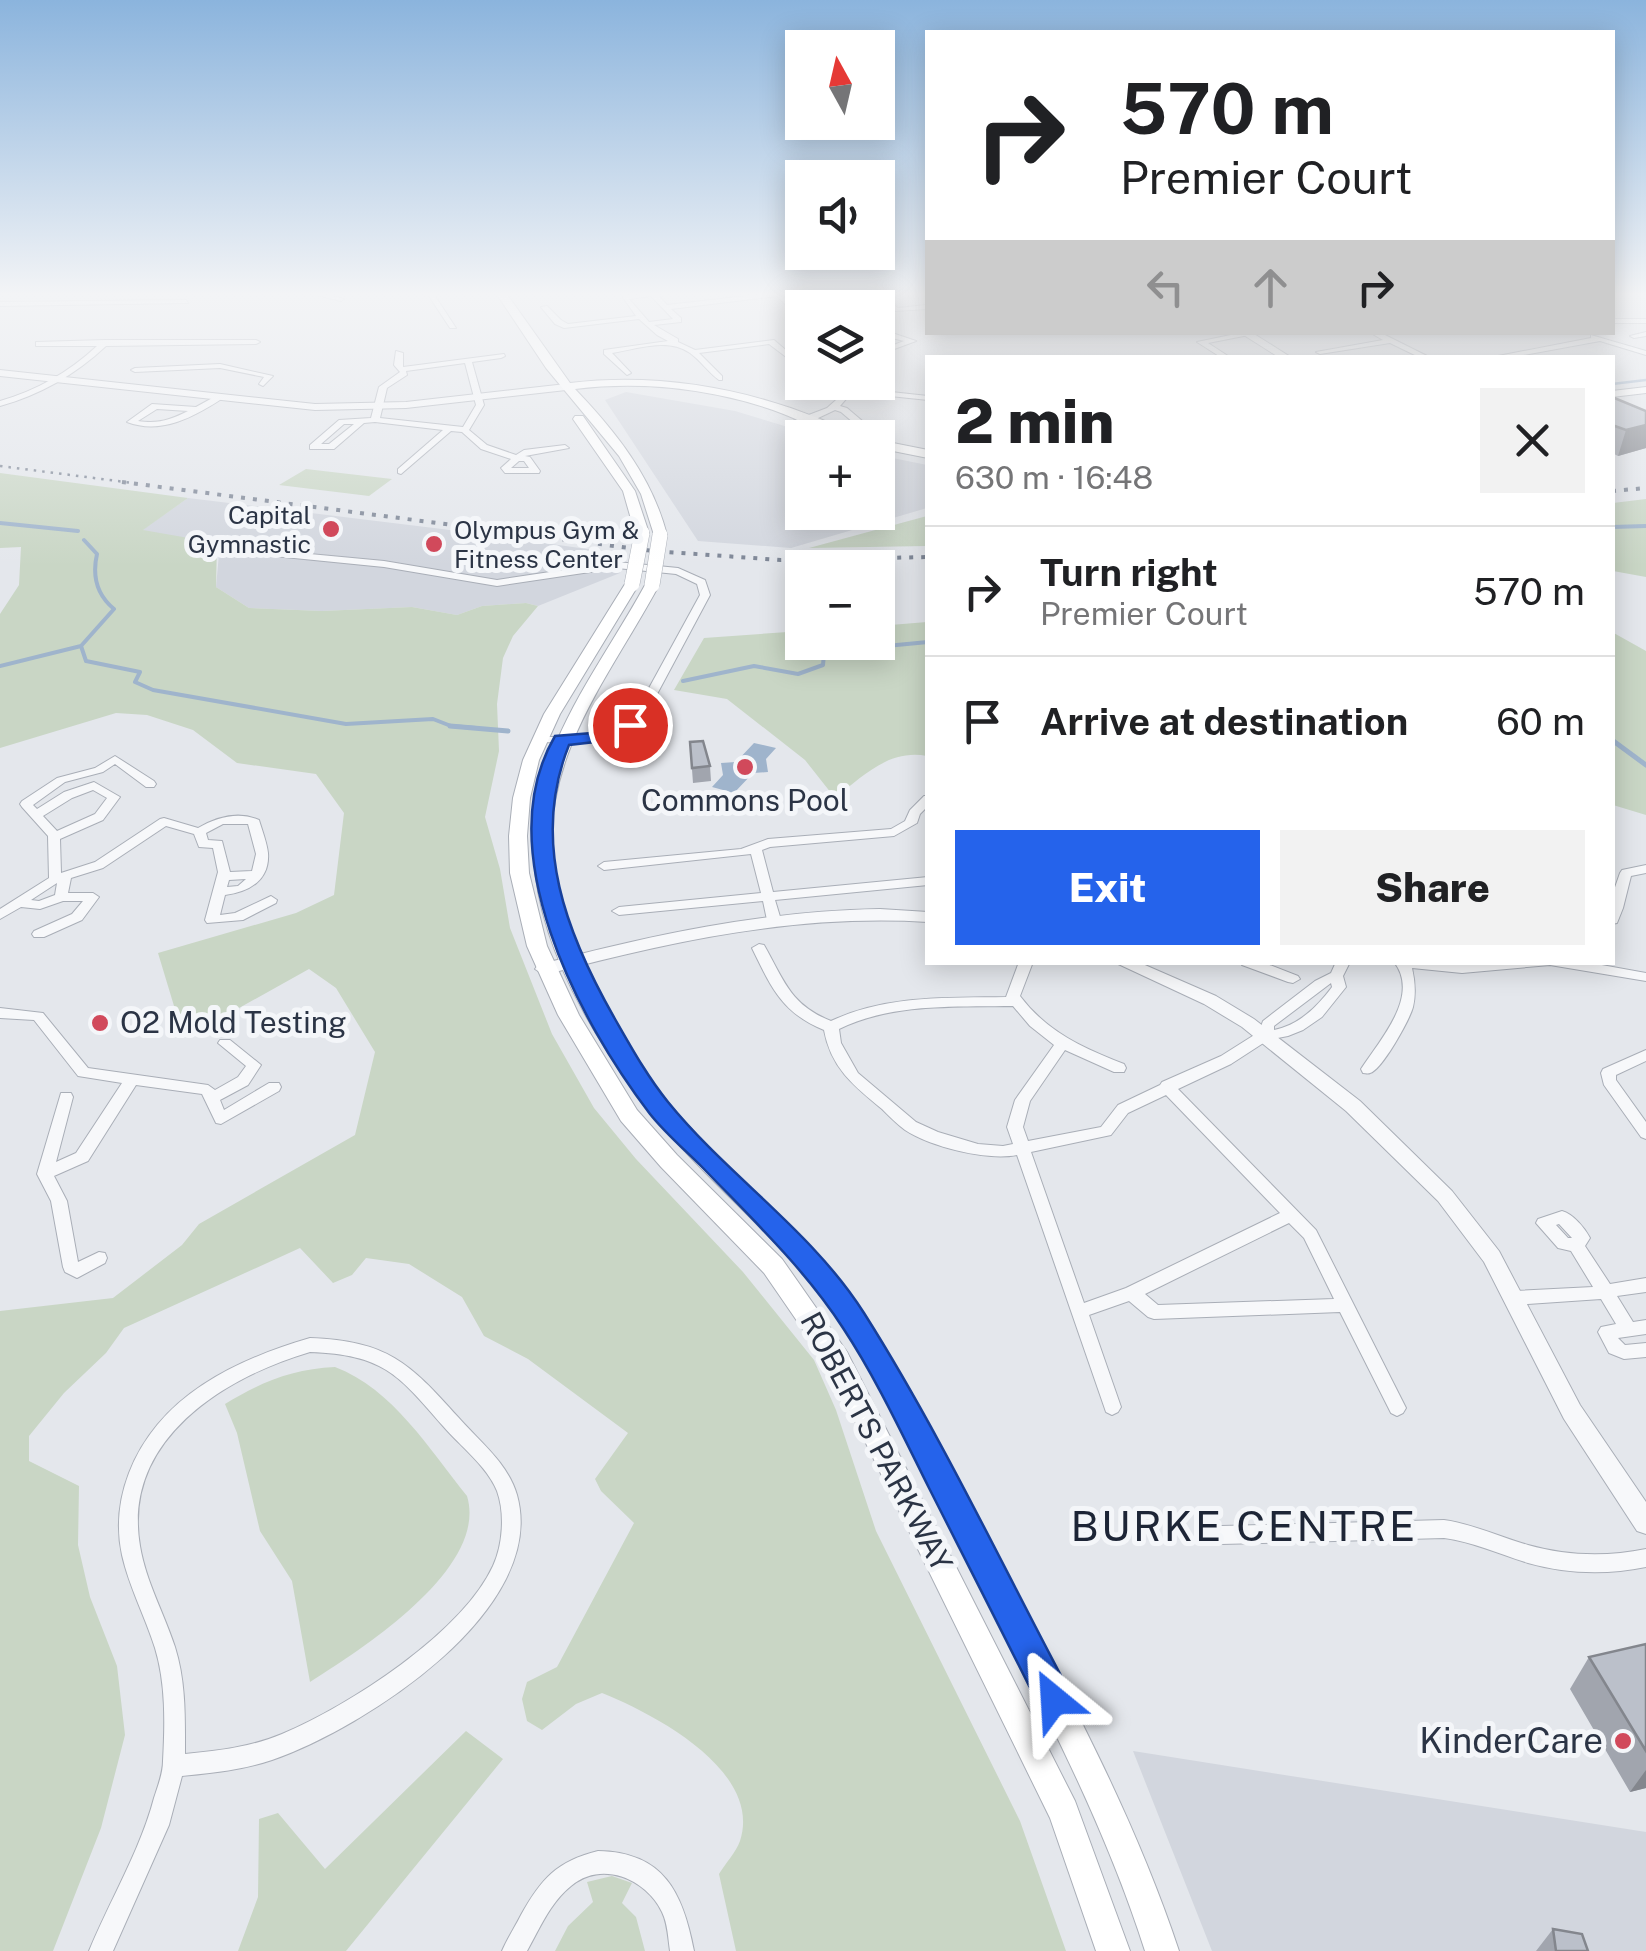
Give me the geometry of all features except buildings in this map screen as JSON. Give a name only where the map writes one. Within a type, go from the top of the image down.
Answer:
[{"type":"main road","points":[[566,386],[591,384]]},
{"type":"main road","points":[[617,384],[705,391],[761,402],[798,420]]},
{"type":"main road","points":[[566,386],[695,396],[794,420]]},
{"type":"main road","name":"ROBERTS PARKWAY","points":[[566,386],[565,399],[629,491],[642,533],[632,584],[539,739],[520,809],[518,864],[524,906],[558,966],[660,1110],[819,1273],[878,1360],[1101,1792],[1134,1868],[1162,1951]]},
{"type":"main road","name":"ROBERTS PARKWAY","points":[[566,386],[640,479],[655,506],[660,535],[652,586],[574,712],[546,794],[543,860],[558,929],[558,966],[578,1033],[632,1120],[771,1264],[807,1309],[838,1359],[1064,1812],[1113,1951]]},
{"type":"main road","points":[[1615,394],[1646,390]]},
{"type":"main road","points":[[895,449],[925,457]]},
{"type":"main road","points":[[895,453],[925,458]]},
{"type":"street","points":[[0,404],[45,384]]},
{"type":"street","points":[[99,384],[315,407],[379,406],[566,386]]},
{"type":"street","points":[[375,420],[385,384]]},
{"type":"street","points":[[465,430],[480,404],[474,384]]},
{"type":"street","points":[[705,391],[717,384]]},
{"type":"street","points":[[895,393],[925,398]]},
{"type":"street","points":[[196,409],[155,406],[131,422],[163,425],[219,398]]},
{"type":"street","points":[[806,420],[840,400]]},
{"type":"street","points":[[834,407],[844,410],[852,420]]},
{"type":"street","points":[[362,421],[331,447],[313,447],[342,422],[375,420],[465,430],[478,444],[519,458],[524,452],[564,448]]},
{"type":"street","points":[[401,470],[448,430]]},
{"type":"street","points":[[236,550],[367,562],[497,583],[605,566],[666,568],[696,577],[704,586],[705,595],[623,734],[539,739]]},
{"type":"street","points":[[61,897],[54,837],[26,804],[61,780],[100,770],[116,758],[150,784]]},
{"type":"street","points":[[36,815],[68,795],[94,786],[114,797],[99,817],[54,837]]},
{"type":"street","points":[[604,866],[756,849],[768,843],[894,832],[911,823],[914,813],[925,802]]},
{"type":"street","points":[[0,915],[60,878],[99,866],[164,822],[200,832],[220,820],[253,820],[262,854],[258,874],[242,889],[220,892]]},
{"type":"street","points":[[200,832],[202,844],[218,844],[223,876],[212,920],[238,918],[271,900]]},
{"type":"street","points":[[756,849],[774,920]]},
{"type":"street","points":[[1615,914],[1626,873],[1646,869]]},
{"type":"street","points":[[223,876],[258,874]]},
{"type":"street","points":[[619,911],[925,882]]},
{"type":"street","points":[[18,902],[40,906],[61,897],[93,897],[77,917],[39,934]]},
{"type":"street","points":[[558,966],[659,940],[774,920],[925,917]]},
{"type":"street","points":[[760,948],[796,1013],[831,1027],[864,1012],[1016,1001]]},
{"type":"street","points":[[1025,965],[1016,984],[1016,1001],[1044,1034],[1119,1068]]},
{"type":"street","points":[[1129,965],[1210,1000],[1264,1035],[1353,1106],[1417,1167],[1471,1228],[1515,1298],[1572,1412],[1646,1522]]},
{"type":"street","points":[[1255,965],[1293,979]]},
{"type":"street","points":[[1368,1069],[1400,1026],[1410,1001],[1410,979],[1403,965]]},
{"type":"street","points":[[1422,965],[1462,969],[1510,965]]},
{"type":"street","points":[[1573,965],[1646,977]]},
{"type":"street","points":[[831,1027],[834,1043],[852,1076],[911,1126],[978,1150],[1020,1149],[1106,1131],[1123,1110],[1167,1086],[1226,1060],[1264,1035],[1285,1036],[1310,1019],[1339,986],[1340,969]]},
{"type":"street","points":[[0,1014],[38,1016],[82,1072],[208,1090],[221,1119],[274,1087]]},
{"type":"street","points":[[212,1098],[243,1081],[254,1065],[225,1043]]},
{"type":"street","points":[[1062,1044],[1023,1100],[1015,1127],[1112,1407]]},
{"type":"street","points":[[1646,1055],[1608,1073],[1609,1082],[1646,1133]]},
{"type":"street","points":[[45,1174],[68,1166],[90,1148],[132,1078]]},
{"type":"street","points":[[1167,1086],[1310,1234],[1397,1408]]},
{"type":"street","points":[[66,1097],[45,1174],[59,1201],[70,1268],[77,1270],[99,1258]]},
{"type":"street","points":[[1078,1312],[1132,1294],[1292,1214]]},
{"type":"street","points":[[1576,1246],[1605,1292],[1637,1328]]},
{"type":"street","points":[[1515,1298],[1646,1285]]},
{"type":"street","points":[[1132,1294],[1154,1312],[1343,1305]]},
{"type":"street","points":[[1637,1328],[1614,1329],[1608,1332],[1608,1339],[1624,1352],[1646,1350]]},
{"type":"street","points":[[101,1951],[158,1826],[174,1766],[174,1690],[166,1652],[134,1564],[128,1527],[134,1479],[155,1440],[191,1402],[227,1374],[266,1356],[310,1345],[349,1345],[384,1358],[415,1380],[505,1485],[512,1523],[500,1572],[470,1617],[378,1694],[337,1719],[282,1746],[238,1759],[174,1766]]},
{"type":"street","points":[[1221,1535],[1444,1528],[1470,1531],[1529,1554],[1574,1562],[1619,1564],[1646,1558]]},
{"type":"street","points":[[514,1951],[550,1890],[578,1866],[614,1862],[646,1871],[672,1908],[682,1951]]},
{"type":"shaded area","points":[[626,392],[735,411],[785,426],[785,530],[852,530],[791,548],[698,541],[605,400]]},
{"type":"shaded area","points":[[895,458],[925,465],[925,509],[895,517]]},
{"type":"shaded area","points":[[188,498],[623,554],[620,573],[538,606],[482,606],[457,615],[412,607],[322,611],[249,608],[216,587],[219,554],[142,530]]},
{"type":"shaded area","points":[[1133,1751],[1646,1832],[1646,1951],[1212,1951]]},
{"type":"green space","points":[[306,469],[392,479],[369,496],[279,485]]},
{"type":"green space","points":[[0,473],[188,498],[143,530],[217,543],[216,587],[249,608],[322,611],[412,607],[457,615],[482,606],[538,606],[513,636],[503,658],[497,704],[499,751],[485,817],[500,869],[510,928],[552,1034],[594,1108],[636,1159],[743,1272],[814,1360],[836,1410],[876,1531],[1020,1821],[1066,1951],[736,1951],[719,1874],[740,1841],[743,1815],[735,1791],[720,1768],[674,1730],[602,1693],[576,1704],[542,1730],[527,1721],[522,1699],[527,1682],[557,1667],[634,1523],[601,1491],[595,1479],[628,1433],[528,1359],[484,1336],[462,1297],[409,1264],[366,1258],[352,1275],[333,1283],[300,1248],[124,1328],[29,1436],[29,1461],[79,1486],[78,1545],[90,1597],[117,1666],[125,1735],[101,1828],[53,1951],[0,1951],[0,1311],[113,1298],[182,1245],[199,1224],[355,1135],[375,1052],[336,988],[309,969],[205,1027],[181,1029],[158,953],[296,913],[334,895],[344,813],[316,774],[237,763],[193,730],[147,715],[116,713],[0,748],[0,614],[19,585],[21,547],[0,548]]},
{"type":"green space","points":[[1646,499],[1646,577],[1615,571],[1615,503]]},
{"type":"green space","points":[[925,517],[925,546],[809,548],[875,530],[895,530],[895,525]]},
{"type":"green space","points":[[925,622],[925,756],[889,760],[835,798],[805,760],[727,699],[674,690],[704,638],[785,632],[785,660],[895,660],[895,625]]},
{"type":"green space","points":[[1615,634],[1646,651],[1646,815],[1615,806]]},
{"type":"green space","points":[[335,1367],[375,1390],[408,1422],[467,1496],[469,1523],[459,1551],[441,1578],[416,1604],[360,1649],[310,1682],[292,1581],[260,1531],[237,1433],[225,1404],[277,1378]]},
{"type":"green space","points":[[466,1731],[503,1759],[346,1951],[238,1951],[258,1897],[259,1819],[278,1813],[325,1869]]},
{"type":"green space","points":[[612,1876],[632,1883],[622,1903],[636,1917],[645,1951],[555,1951],[568,1926],[593,1902],[587,1882]]},
{"type":"water","name":"Commons Pool","points":[[754,743],[776,748],[766,759],[768,772],[753,773],[734,793],[712,787],[723,775],[721,763],[736,762]]},
{"type":"waterway","points":[[0,523],[78,531]]},
{"type":"waterway","points":[[1615,527],[1646,526]]},
{"type":"waterway","points":[[81,646],[114,609],[97,584],[97,554],[84,540]]},
{"type":"waterway","points":[[683,681],[754,666],[798,674],[823,665],[824,654],[834,651],[925,642]]},
{"type":"waterway","points":[[0,666],[81,646]]},
{"type":"waterway","points":[[81,646],[86,661],[140,672],[135,682],[153,690],[346,724],[433,719],[451,726],[476,728]]},
{"type":"waterway","points":[[450,726],[508,731]]},
{"type":"waterway","points":[[1615,742],[1646,765]]},
{"type":"railway","points":[[0,466],[141,484]]},
{"type":"railway","points":[[122,482],[653,551],[781,560],[925,557]]},
{"type":"railway","points":[[1615,491],[1646,488]]},
{"type":"place","name":"Capital Gymnastic","points":[[331,529]]},
{"type":"place","name":"Olympus Gym & Fitness Center","points":[[434,544]]},
{"type":"place","name":"Commons Pool","points":[[745,767]]},
{"type":"place","name":"O2 Mold Testing","points":[[100,1023]]},
{"type":"place","name":"KinderCare","points":[[1623,1741]]},
{"type":"district","name":"BURKE CENTRE","points":[[1244,1526]]},
{"type":"route","points":[[630,725],[623,734],[605,738],[562,740],[555,756],[543,820],[543,860],[558,929],[571,962],[630,1068],[660,1110],[782,1232],[852,1318],[907,1414],[1054,1700]]}]
